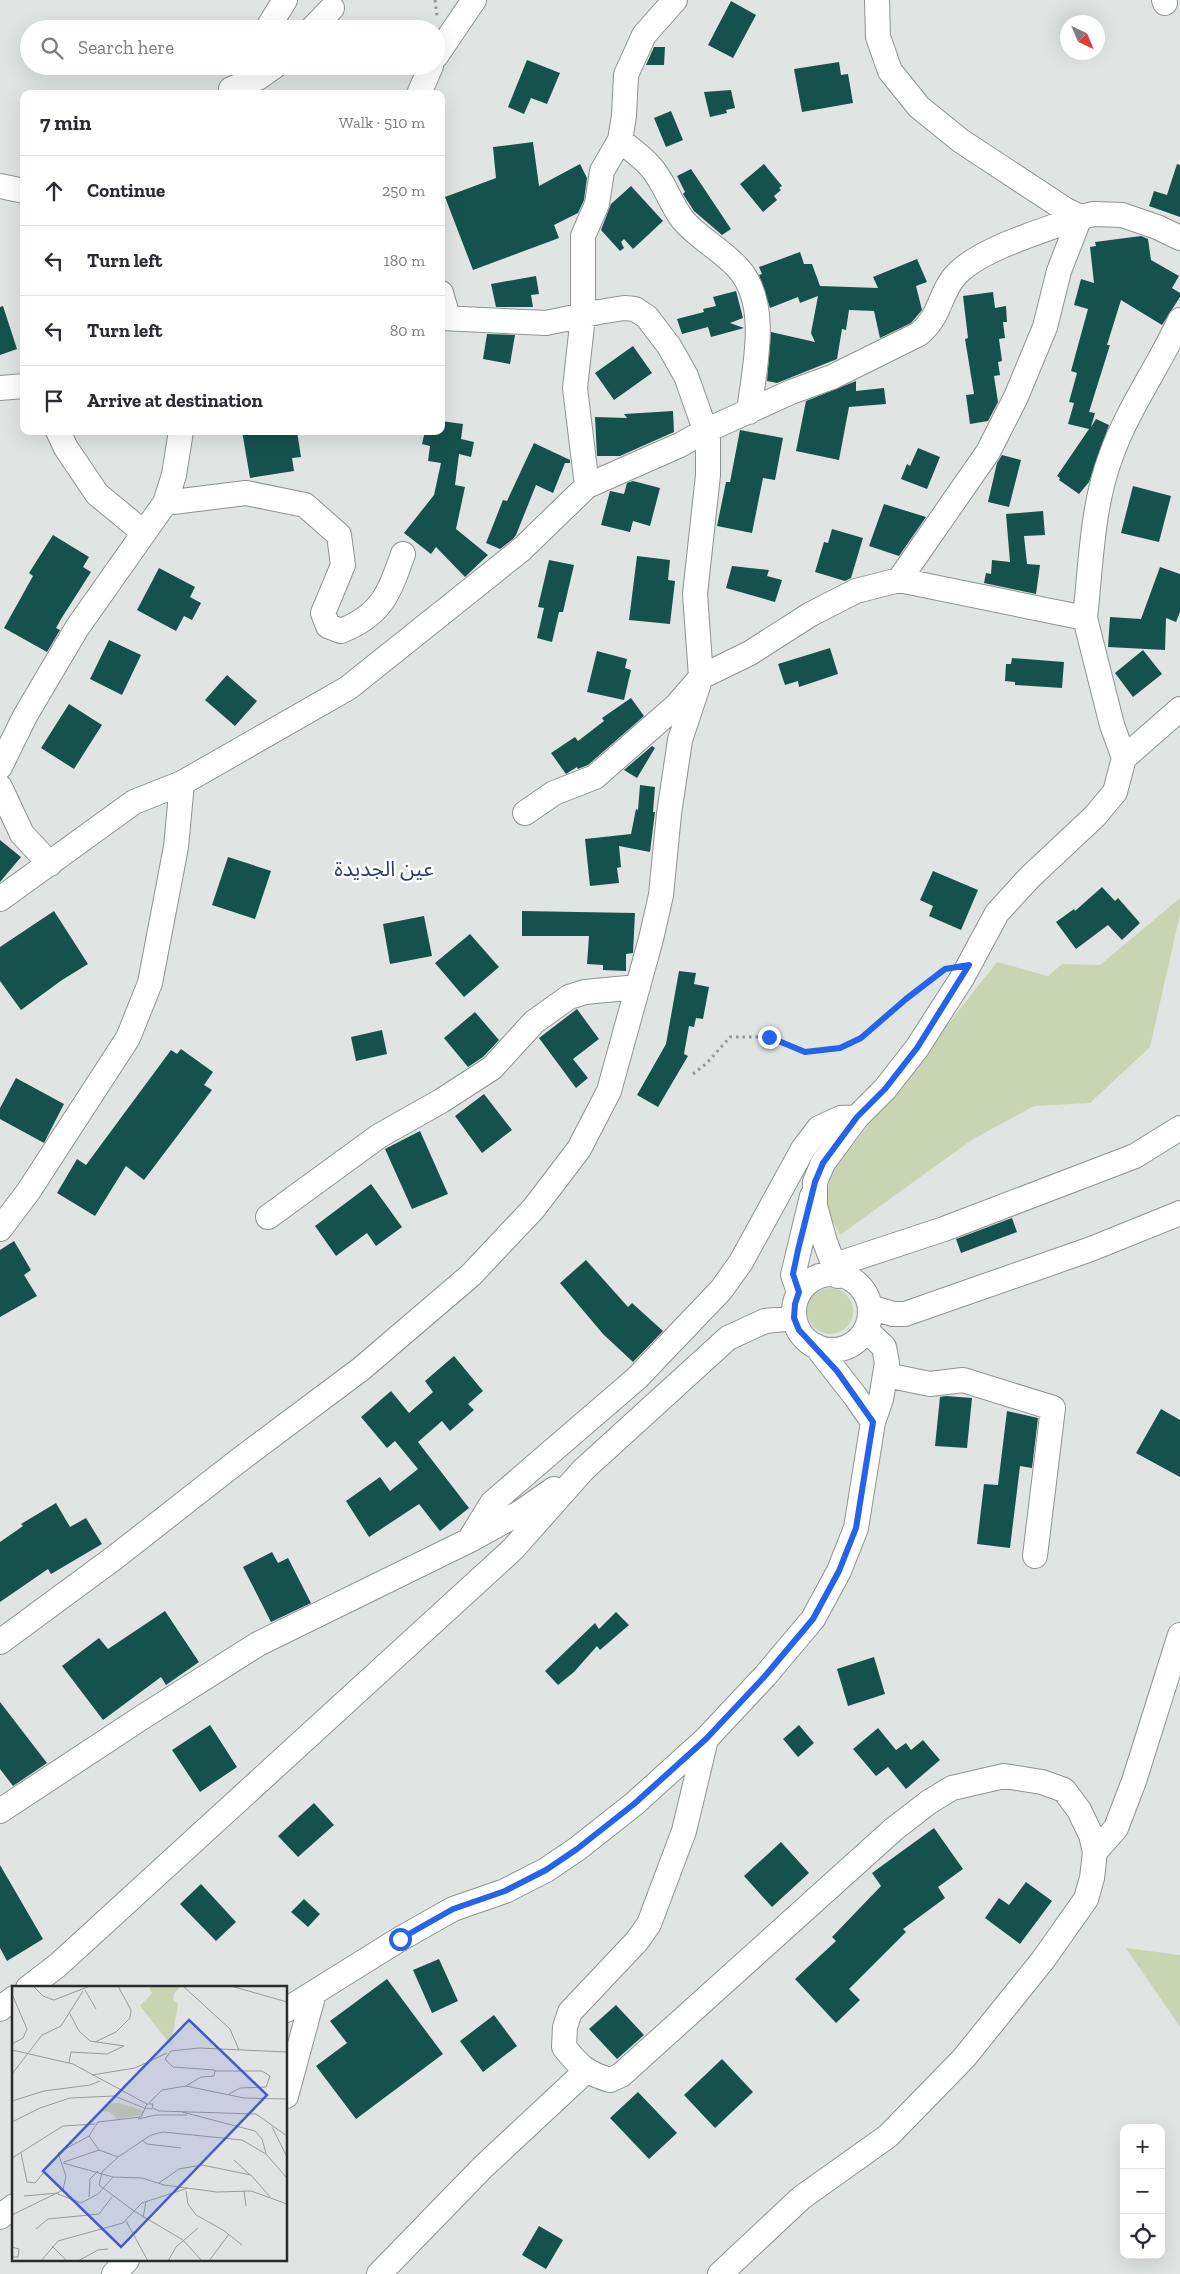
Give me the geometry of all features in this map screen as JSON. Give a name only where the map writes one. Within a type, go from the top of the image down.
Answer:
[{"type":"street","points":[[273,20],[285,0]]},
{"type":"street","points":[[445,43],[474,0]]},
{"type":"street","points":[[587,486],[575,388],[583,316],[583,236],[597,204],[602,171],[620,140],[624,116],[626,75],[644,35],[675,0]]},
{"type":"street","points":[[877,0],[878,37],[890,71],[920,107],[961,141],[1066,210],[1080,217]]},
{"type":"street","points":[[321,20],[332,8]]},
{"type":"street","points":[[230,90],[239,75]]},
{"type":"street","points":[[233,90],[262,75]]},
{"type":"street","points":[[421,90],[427,75]]},
{"type":"street","points":[[620,140],[650,165],[675,210],[695,234],[721,252],[739,269],[754,293],[757,325],[749,412]]},
{"type":"street","points":[[0,186],[20,190]]},
{"type":"street","points":[[0,899],[134,802],[182,783],[348,688],[522,549],[587,486],[680,445],[705,431],[832,377],[919,334],[929,326],[955,275],[973,260],[1080,217],[1094,214],[1122,216],[1156,227],[1180,238]]},
{"type":"street","points":[[899,580],[988,452],[1016,397],[1045,327],[1058,271],[1080,217]]},
{"type":"street","points":[[0,1642],[114,1558],[238,1461],[361,1369],[471,1275],[534,1208],[579,1150],[609,1091],[638,987],[660,895],[680,740],[701,677],[695,594],[708,475],[708,438],[686,376],[669,346],[647,317],[636,309],[624,308],[546,323],[445,317]]},
{"type":"street","points":[[1124,758],[1112,725],[1085,618],[1098,507],[1110,456],[1130,411],[1179,322]]},
{"type":"street","points":[[0,388],[20,386]]},
{"type":"street","points":[[60,435],[66,448],[97,494],[144,532]]},
{"type":"street","points":[[0,767],[25,716],[77,628],[165,503],[174,474],[180,435]]},
{"type":"street","points":[[165,503],[246,493],[304,505],[339,535],[343,565],[323,613],[328,626],[341,631],[362,623],[380,606],[392,586],[402,554]]},
{"type":"street","points":[[525,813],[554,793],[595,777],[677,705],[701,677],[750,653],[811,614],[856,592],[899,580],[1085,618]]},
{"type":"street","points":[[799,1292],[793,1274],[815,1182],[823,1163],[857,1117],[885,1089],[917,1048],[969,965],[997,913],[1030,877],[1095,816],[1115,792],[1124,758],[1180,709]]},
{"type":"street","points":[[0,1229],[28,1192],[128,1038],[150,982],[176,847],[182,783]]},
{"type":"street","points":[[0,787],[22,834],[50,864]]},
{"type":"street","points":[[268,1217],[379,1136],[441,1101],[492,1068],[534,1022],[569,997],[585,992],[638,987]]},
{"type":"street","points":[[470,1540],[492,1503],[637,1378],[721,1290],[741,1262],[803,1149],[819,1128],[841,1118],[857,1117]]},
{"type":"street","points":[[868,1318],[854,1342],[838,1350],[816,1346],[806,1340],[799,1330],[794,1318],[795,1304],[799,1292],[808,1282],[819,1276],[837,1271],[1135,1156],[1180,1128]]},
{"type":"street","points":[[288,2009],[400,1939],[453,1909],[505,1891],[546,1870],[577,1849],[634,1804],[706,1739],[765,1676],[813,1619],[839,1571],[856,1528],[873,1422],[886,1375],[887,1363],[884,1347],[868,1318],[867,1296],[856,1282],[837,1271],[825,1242],[815,1206],[815,1182]]},
{"type":"street","points":[[868,1318],[905,1314],[1091,1249],[1180,1213]]},
{"type":"street","points":[[31,1986],[58,1965],[513,1549],[582,1470],[728,1338],[765,1321],[794,1318]]},
{"type":"street","points":[[816,1346],[873,1422]]},
{"type":"street","points":[[886,1375],[930,1384],[963,1380],[1054,1408],[1035,1556]]},
{"type":"street","points":[[0,1811],[258,1644],[470,1540],[521,1512],[582,1470]]},
{"type":"street","points":[[1095,1852],[1116,1828],[1134,1780],[1180,1635]]},
{"type":"street","points":[[706,1739],[684,1831],[649,1924],[637,1941],[570,2012],[564,2027],[564,2047],[586,2071],[610,2080],[621,2075],[894,1829],[929,1802],[952,1788],[1004,1776],[1042,1782],[1064,1790],[1079,1810],[1092,1835],[1095,1852],[1092,1878],[1086,1899],[1043,1960],[964,2058],[888,2136],[801,2198],[720,2274]]},
{"type":"street","points":[[288,2089],[314,1993]]},
{"type":"street","points":[[0,2009],[12,2000]]},
{"type":"street","points":[[379,2274],[482,2167],[586,2071]]},
{"type":"street","points":[[0,2217],[12,2208]]},
{"type":"street","points":[[114,2274],[125,2262]]},
{"type":"path","points":[[693,1074],[707,1063],[730,1037],[769,1037],[805,1052],[840,1048],[861,1038],[906,999],[945,969],[969,965]]},
{"type":"green space","points":[[1180,898],[1180,914],[1150,1047],[1090,1103],[1034,1106],[973,1139],[840,1235],[826,1207],[830,1174],[997,962],[1048,976],[1062,964],[1100,965]]},
{"type":"green space","points":[[830,1288],[843,1292],[849,1298],[853,1311],[849,1324],[843,1330],[830,1334],[817,1330],[811,1324],[807,1311],[811,1298],[817,1292]]},
{"type":"green space","points":[[1126,1948],[1180,1955],[1180,2027]]},
{"type":"building","points":[[731,1],[756,15],[733,58],[708,45]]},
{"type":"building","points":[[654,47],[665,47],[664,65],[646,65]]},
{"type":"building","points":[[527,60],[560,73],[547,104],[531,98],[524,114],[508,107]]},
{"type":"building","points":[[839,62],[841,75],[848,74],[853,103],[802,112],[794,69]]},
{"type":"building","points":[[731,90],[735,108],[726,110],[727,113],[710,117],[704,92]]},
{"type":"building","points":[[671,111],[683,140],[666,147],[654,118]]},
{"type":"building","points":[[533,142],[539,186],[580,164],[587,178],[584,200],[578,213],[554,225],[559,238],[473,270],[445,197],[496,178],[493,147]]},
{"type":"building","points":[[764,164],[782,186],[779,188],[781,190],[774,196],[777,200],[763,212],[740,184]]},
{"type":"building","points":[[1177,164],[1180,165],[1180,217],[1149,206],[1154,191],[1167,195]]},
{"type":"building","points":[[691,169],[731,229],[722,235],[694,211],[683,194],[685,192],[677,176]]},
{"type":"building","points":[[631,186],[663,221],[633,249],[624,239],[621,242],[624,248],[620,251],[601,230],[611,204]]},
{"type":"building","points":[[1141,236],[1148,239],[1151,260],[1179,276],[1172,288],[1180,293],[1180,297],[1162,325],[1121,300],[1107,345],[1110,345],[1089,412],[1095,413],[1091,427],[1096,419],[1109,425],[1089,482],[1079,494],[1059,480],[1060,478],[1057,476],[1089,429],[1068,424],[1074,403],[1069,402],[1077,373],[1071,371],[1088,309],[1074,305],[1081,279],[1094,283],[1090,247],[1096,246],[1095,242]]},
{"type":"building","points":[[800,252],[804,264],[812,264],[820,286],[878,288],[873,277],[917,259],[927,282],[916,286],[922,310],[911,323],[880,338],[874,311],[849,310],[846,330],[842,329],[837,359],[777,383],[767,381],[771,332],[815,342],[811,333],[818,296],[800,303],[798,297],[770,308],[759,275],[762,274],[759,267]]},
{"type":"building","points":[[536,276],[539,294],[531,295],[533,307],[496,307],[491,284]]},
{"type":"building","points":[[736,291],[743,318],[730,323],[744,328],[711,337],[708,327],[682,334],[677,319],[704,312],[703,309],[716,306],[713,297]]},
{"type":"building","points":[[993,292],[995,308],[1006,306],[1007,322],[1003,322],[1005,338],[999,339],[1002,361],[998,362],[1000,375],[994,376],[998,402],[988,421],[970,424],[966,395],[974,394],[965,339],[968,338],[963,296]]},
{"type":"building","points":[[3,306],[17,349],[0,355],[0,307]]},
{"type":"building","points":[[487,334],[515,335],[510,364],[483,359]]},
{"type":"building","points":[[633,346],[652,373],[614,400],[595,373]]},
{"type":"building","points":[[856,381],[856,391],[884,388],[886,404],[849,407],[839,460],[796,451],[806,401]]},
{"type":"building","points":[[673,411],[674,432],[620,456],[597,456],[595,417],[627,418],[624,414]]},
{"type":"building","points":[[445,422],[463,424],[461,439],[474,442],[471,457],[459,454],[455,485],[465,487],[456,529],[488,555],[465,577],[436,547],[431,554],[404,533],[434,495],[441,463],[428,461],[430,446],[422,444],[424,435],[445,435]]},
{"type":"building","points":[[740,430],[783,438],[775,480],[763,478],[752,533],[717,526],[726,482],[730,482]]},
{"type":"building","points":[[243,435],[298,435],[301,457],[292,458],[294,471],[250,478]]},
{"type":"building","points":[[534,443],[570,460],[570,463],[565,463],[553,493],[536,485],[516,535],[500,549],[486,543],[503,500],[507,501]]},
{"type":"building","points":[[918,448],[940,457],[927,489],[901,479],[907,464],[910,466]]},
{"type":"building","points":[[1002,455],[1021,460],[1009,507],[988,502],[997,463]]},
{"type":"building","points":[[633,481],[660,488],[650,526],[633,521],[630,532],[601,525],[610,491],[624,494],[627,483]]},
{"type":"building","points":[[1133,486],[1171,496],[1159,542],[1121,533]]},
{"type":"building","points":[[884,504],[926,517],[899,556],[869,546]]},
{"type":"building","points":[[1043,511],[1045,535],[1024,536],[1027,564],[1040,565],[1036,594],[984,583],[986,573],[991,574],[992,560],[1010,562],[1006,514]]},
{"type":"building","points":[[832,529],[863,538],[851,578],[845,581],[815,572],[824,542],[828,543]]},
{"type":"building","points":[[53,535],[89,557],[83,567],[91,572],[56,628],[60,630],[47,652],[4,628],[33,576],[29,573]]},
{"type":"building","points":[[637,556],[670,560],[668,580],[675,581],[670,624],[629,620]]},
{"type":"building","points":[[549,560],[574,565],[563,612],[559,612],[552,642],[537,638],[544,608],[538,607]]},
{"type":"building","points":[[732,566],[769,570],[767,576],[782,580],[775,602],[726,588]]},
{"type":"building","points":[[1160,567],[1180,574],[1180,612],[1176,622],[1166,618],[1165,650],[1108,647],[1110,617],[1141,619]]},
{"type":"building","points":[[159,568],[195,587],[190,597],[201,603],[192,620],[184,616],[176,631],[137,610]]},
{"type":"building","points":[[109,640],[141,655],[122,695],[90,679]]},
{"type":"building","points":[[830,648],[838,674],[799,687],[798,681],[785,685],[778,664]]},
{"type":"building","points":[[1143,650],[1162,674],[1133,697],[1115,673]]},
{"type":"building","points":[[597,651],[627,659],[625,668],[631,670],[624,700],[587,692]]},
{"type":"building","points":[[1012,658],[1064,662],[1062,688],[1015,685],[1015,682],[1005,681],[1006,664],[1011,664]]},
{"type":"building","points":[[227,675],[257,701],[235,726],[205,700]]},
{"type":"building","points":[[631,698],[644,716],[588,765],[578,769],[577,767],[566,774],[551,753],[575,737],[578,741],[604,721],[602,718]]},
{"type":"building","points":[[69,704],[102,725],[74,769],[41,748]]},
{"type":"building","points":[[652,746],[655,748],[637,778],[624,770]]},
{"type":"building","points":[[640,785],[655,787],[653,812],[655,812],[650,852],[619,846],[621,867],[617,868],[619,883],[590,886],[585,839],[631,834],[636,809],[638,810]]},
{"type":"building","points":[[0,840],[21,857],[0,882]]},
{"type":"building","points":[[228,857],[271,871],[255,919],[212,905]]},
{"type":"building","points":[[933,871],[978,890],[961,930],[929,916],[933,906],[920,900]]},
{"type":"building","points":[[1102,887],[1115,901],[1118,898],[1140,923],[1122,940],[1108,925],[1076,949],[1056,922],[1074,909],[1075,911]]},
{"type":"building","points":[[54,911],[88,964],[62,980],[21,1010],[0,981],[0,947]]},
{"type":"building","points":[[522,911],[635,913],[633,953],[626,954],[626,971],[603,970],[603,965],[587,964],[589,936],[522,936]]},
{"type":"building","points":[[424,916],[432,956],[390,964],[383,924]]},
{"type":"building","points":[[470,934],[499,967],[464,997],[435,963]]},
{"type":"building","points":[[679,971],[696,973],[694,984],[709,987],[703,1019],[696,1018],[694,1027],[689,1026],[684,1054],[688,1056],[658,1107],[637,1095],[666,1044]]},
{"type":"building","points":[[577,1009],[599,1039],[573,1059],[588,1078],[576,1088],[539,1038]]},
{"type":"building","points":[[475,1012],[499,1040],[483,1057],[468,1067],[444,1038]]},
{"type":"building","points":[[382,1030],[387,1054],[356,1061],[351,1037]]},
{"type":"building","points":[[181,1049],[213,1072],[204,1085],[212,1090],[144,1180],[126,1166],[95,1216],[57,1193],[77,1159],[86,1165],[171,1050],[177,1054]]},
{"type":"building","points":[[16,1078],[64,1104],[44,1143],[0,1119],[0,1108]]},
{"type":"building","points":[[484,1094],[512,1130],[482,1153],[455,1116]]},
{"type":"building","points":[[420,1131],[448,1194],[412,1209],[385,1149]]},
{"type":"building","points":[[371,1184],[402,1227],[376,1246],[367,1233],[336,1256],[315,1226]]},
{"type":"building","points":[[1012,1218],[1017,1232],[961,1253],[956,1239]]},
{"type":"building","points":[[14,1241],[31,1270],[24,1275],[37,1296],[0,1317],[0,1250]]},
{"type":"building","points":[[586,1260],[628,1307],[632,1303],[663,1331],[633,1362],[603,1334],[560,1283]]},
{"type":"building","points":[[454,1356],[483,1391],[468,1404],[474,1410],[450,1431],[442,1421],[418,1442],[469,1508],[440,1531],[419,1504],[369,1537],[346,1501],[380,1477],[390,1491],[418,1469],[395,1441],[387,1448],[361,1417],[391,1391],[409,1413],[433,1392],[425,1381]]},
{"type":"building","points":[[940,1397],[972,1398],[967,1448],[935,1446]]},
{"type":"building","points":[[1161,1409],[1180,1420],[1180,1477],[1136,1453]]},
{"type":"building","points":[[1007,1411],[1038,1418],[1032,1468],[1020,1466],[1010,1548],[977,1544],[984,1484],[998,1485]]},
{"type":"building","points":[[56,1503],[70,1527],[86,1518],[102,1544],[51,1574],[48,1569],[0,1602],[0,1542],[23,1526],[21,1524]]},
{"type":"building","points":[[272,1552],[278,1563],[288,1558],[311,1603],[271,1622],[243,1567]]},
{"type":"building","points":[[165,1611],[199,1662],[166,1685],[161,1677],[103,1720],[62,1666],[99,1638],[108,1649]]},
{"type":"building","points":[[616,1612],[629,1625],[600,1650],[597,1646],[574,1672],[558,1685],[545,1671],[595,1623],[599,1629]]},
{"type":"building","points":[[874,1657],[885,1694],[848,1706],[837,1669]]},
{"type":"building","points":[[0,1702],[47,1763],[13,1786],[0,1769]]},
{"type":"building","points":[[210,1725],[237,1767],[200,1792],[172,1750]]},
{"type":"building","points":[[799,1725],[814,1743],[798,1757],[783,1739]]},
{"type":"building","points":[[878,1728],[896,1750],[906,1743],[911,1750],[923,1740],[940,1760],[906,1789],[888,1767],[876,1776],[853,1749]]},
{"type":"building","points":[[314,1803],[334,1825],[298,1857],[278,1836]]},
{"type":"building","points":[[934,1828],[963,1869],[938,1887],[945,1898],[903,1929],[906,1932],[849,1989],[860,2000],[836,2023],[795,1979],[836,1941],[832,1937],[881,1886],[872,1873]]},
{"type":"building","points":[[781,1842],[809,1873],[772,1907],[744,1876]]},
{"type":"building","points":[[0,1865],[43,1939],[7,1961],[0,1948]]},
{"type":"building","points":[[1026,1882],[1052,1901],[1020,1944],[985,1918],[999,1898],[1009,1905]]},
{"type":"building","points":[[201,1884],[236,1922],[216,1941],[180,1904]]},
{"type":"building","points":[[304,1899],[320,1914],[308,1927],[291,1912]]},
{"type":"building","points":[[439,1959],[458,2001],[432,2013],[413,1970]]},
{"type":"building","points":[[387,1979],[443,2054],[356,2119],[316,2066],[347,2043],[330,2021]]},
{"type":"building","points":[[616,2005],[644,2035],[617,2059],[589,2029]]},
{"type":"building","points":[[494,2015],[517,2046],[483,2072],[460,2041]]},
{"type":"building","points":[[722,2059],[753,2092],[715,2128],[684,2095]]},
{"type":"building","points":[[638,2092],[677,2133],[649,2159],[610,2118]]},
{"type":"building","points":[[539,2226],[563,2240],[546,2269],[522,2255]]},
{"type":"district","name":"عين الجديدة","points":[[384,868]]},
{"type":"route","points":[[400,1939],[453,1909],[505,1891],[546,1870],[577,1849],[634,1804],[706,1739],[765,1676],[813,1619],[839,1571],[856,1528],[873,1422],[837,1371],[816,1346],[806,1340],[799,1330],[794,1318],[795,1304],[799,1292],[793,1274],[798,1250],[815,1182],[823,1163],[857,1117],[885,1089],[917,1048],[969,965],[945,969],[906,999],[861,1038],[840,1048],[805,1052],[769,1037]]}]
